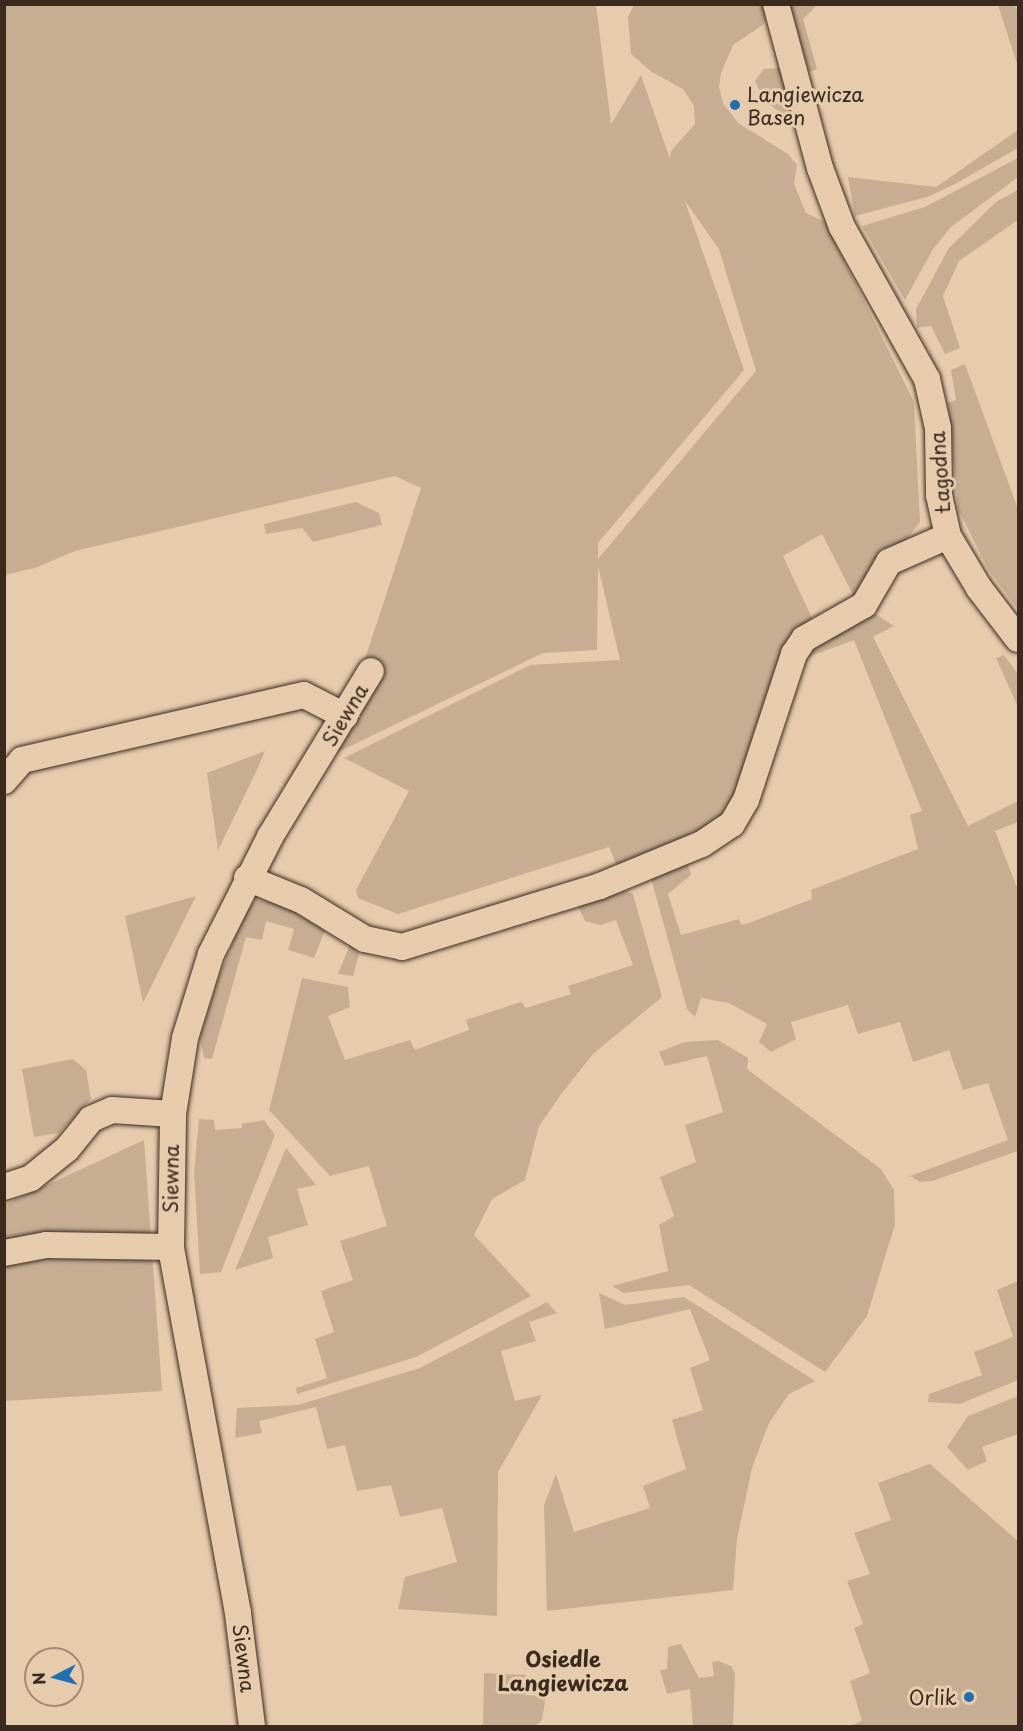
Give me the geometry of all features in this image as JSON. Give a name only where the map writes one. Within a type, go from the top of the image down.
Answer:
[{"type":"street","name":"Łagodna","points":[[776,4],[824,178],[842,227],[927,379],[938,428],[939,495],[948,536],[979,588],[1018,639]]},
{"type":"street","points":[[247,878],[301,900],[366,939],[402,947],[600,886],[702,844],[732,824],[746,800],[794,654],[804,639],[864,605],[889,562],[948,536]]},
{"type":"street","name":"Siewna","points":[[252,1726],[238,1613],[186,1346],[171,1247],[173,1114],[185,1038],[211,954],[247,878],[371,671]]},
{"type":"street","points":[[4,781],[13,757],[304,695],[345,716]]},
{"type":"street","points":[[4,1187],[31,1178],[67,1149],[91,1119],[112,1110],[173,1114]]},
{"type":"street","points":[[4,1253],[46,1245],[171,1247]]},
{"type":"shaded area","points":[[4,5],[596,5],[611,124],[641,75],[670,159],[671,151],[695,124],[694,106],[683,89],[652,72],[631,54],[628,17],[634,5],[765,5],[768,16],[763,25],[733,45],[721,73],[719,87],[723,103],[738,123],[788,154],[797,165],[794,184],[806,213],[825,222],[914,402],[920,522],[906,540],[880,550],[862,588],[853,595],[822,534],[783,556],[812,618],[791,636],[779,662],[732,807],[699,834],[617,866],[609,847],[398,914],[358,898],[356,890],[409,791],[344,758],[530,665],[620,660],[598,566],[597,650],[543,653],[334,754],[421,488],[395,476],[75,551],[35,568],[5,575]],"holes":[[[685,201],[719,249],[756,371],[598,559],[598,543],[744,370]]]},
{"type":"shaded area","points":[[790,5],[817,5],[803,19],[817,69],[809,72]]},
{"type":"shaded area","points":[[998,5],[1013,5],[1017,9],[1018,67]]},
{"type":"shaded area","points":[[779,68],[787,84],[791,120],[765,101],[755,81],[764,69]]},
{"type":"shaded area","points":[[1018,130],[1018,148],[955,184],[927,197],[855,216],[848,177],[936,187]]},
{"type":"shaded area","points":[[1018,158],[1018,177],[951,227],[933,249],[905,300],[862,226],[925,207]]},
{"type":"shaded area","points":[[1018,190],[1018,220],[959,261],[943,296],[960,348],[945,354],[931,326],[917,328],[916,309],[949,248],[996,202]]},
{"type":"shaded area","points":[[965,364],[1018,509],[1018,610],[988,569],[958,509],[948,403],[956,400],[951,370]]},
{"type":"shaded area","points":[[356,502],[379,513],[382,525],[313,542],[302,528],[266,534],[264,524]]},
{"type":"shaded area","points":[[874,613],[894,626],[873,637],[968,826],[1018,801],[1018,822],[995,831],[1018,890],[1018,1151],[932,1181],[920,1182],[910,1176],[1008,1140],[988,1083],[963,1090],[949,1050],[913,1062],[900,1022],[858,1034],[848,1005],[791,1022],[796,1039],[771,1052],[759,1042],[767,1024],[729,1003],[701,998],[695,1017],[687,1009],[651,878],[686,860],[691,875],[668,894],[681,935],[739,919],[741,925],[749,923],[812,899],[811,890],[918,849],[910,815],[922,811],[854,640],[805,658],[813,642]]},
{"type":"shaded area","points":[[1004,655],[1018,674],[1018,707],[996,658]]},
{"type":"shaded area","points":[[265,751],[256,772],[218,850],[207,773]]},
{"type":"shaded area","points":[[617,887],[633,894],[662,997],[593,1054],[562,1093],[539,1126],[525,1180],[492,1199],[474,1235],[531,1296],[416,1357],[297,1394],[296,1388],[327,1378],[315,1339],[334,1332],[321,1291],[353,1280],[340,1241],[387,1226],[369,1166],[330,1176],[269,1110],[302,978],[348,987],[350,1007],[328,1016],[345,1060],[410,1040],[415,1050],[469,1030],[466,1020],[521,1002],[526,1008],[571,994],[568,986],[633,965],[616,920],[600,925],[585,921],[577,905]]},
{"type":"shaded area","points":[[196,896],[143,1003],[125,916]]},
{"type":"shaded area","points":[[257,899],[288,908],[326,928],[314,958],[288,950],[294,929],[266,921],[262,940],[246,937],[212,1059],[204,1058],[200,1038],[218,979],[246,911]]},
{"type":"shaded area","points":[[350,945],[359,954],[353,976],[338,974]]},
{"type":"shaded area","points":[[718,1040],[748,1058],[747,1069],[881,1169],[894,1190],[895,1224],[867,1316],[825,1372],[689,1285],[624,1293],[612,1286],[668,1271],[659,1225],[674,1216],[660,1177],[696,1162],[685,1125],[723,1112],[707,1056],[665,1066],[659,1052],[685,1042]]},
{"type":"shaded area","points":[[73,1059],[86,1070],[91,1099],[59,1133],[34,1137],[22,1069]]},
{"type":"shaded area","points":[[199,1119],[214,1120],[215,1130],[242,1128],[242,1124],[264,1120],[275,1135],[221,1272],[200,1274],[194,1172]]},
{"type":"shaded area","points":[[144,1140],[162,1391],[5,1401],[4,1205]]},
{"type":"shaded area","points":[[286,1148],[316,1185],[297,1189],[308,1225],[268,1237],[273,1258],[235,1270]]},
{"type":"shaded area","points":[[1018,1281],[1018,1380],[960,1404],[928,1402],[929,1394],[982,1375],[974,1352],[1013,1337],[997,1290]]},
{"type":"shaded area","points":[[599,1293],[625,1305],[684,1297],[815,1381],[789,1394],[769,1423],[752,1468],[737,1539],[733,1590],[547,1611],[544,1505],[556,1474],[574,1532],[650,1508],[643,1486],[686,1469],[672,1420],[703,1410],[690,1368],[710,1360],[690,1309],[605,1329]]},
{"type":"shaded area","points":[[547,1302],[557,1313],[529,1322],[536,1341],[501,1351],[515,1401],[542,1395],[498,1472],[497,1616],[398,1609],[405,1577],[457,1562],[442,1508],[400,1517],[391,1485],[357,1491],[345,1445],[327,1449],[316,1407],[259,1421],[262,1433],[235,1438],[237,1408],[298,1405],[420,1368]]},
{"type":"shaded area","points":[[1018,1396],[1018,1434],[982,1447],[987,1461],[968,1470],[947,1447],[968,1416]]},
{"type":"shaded area","points":[[930,1464],[1018,1541],[1018,1726],[849,1726],[862,1721],[850,1681],[870,1673],[854,1628],[863,1624],[847,1581],[870,1574],[854,1533],[891,1520],[878,1483]]},
{"type":"shaded area","points":[[681,1644],[699,1678],[714,1676],[712,1662],[718,1661],[731,1666],[735,1673],[733,1726],[693,1726],[690,1689],[667,1694],[660,1670],[667,1669],[668,1647]]},
{"type":"shaded area","points":[[484,1673],[526,1675],[526,1695],[546,1696],[542,1720],[535,1726],[483,1726]]},
{"type":"place","name":"Langiewicza Basen","points":[[735,105]]},
{"type":"place","name":"Orlik","points":[[969,1697]]},
{"type":"district","name":"Osiedle Langiewicza","points":[[563,1670]]}]
